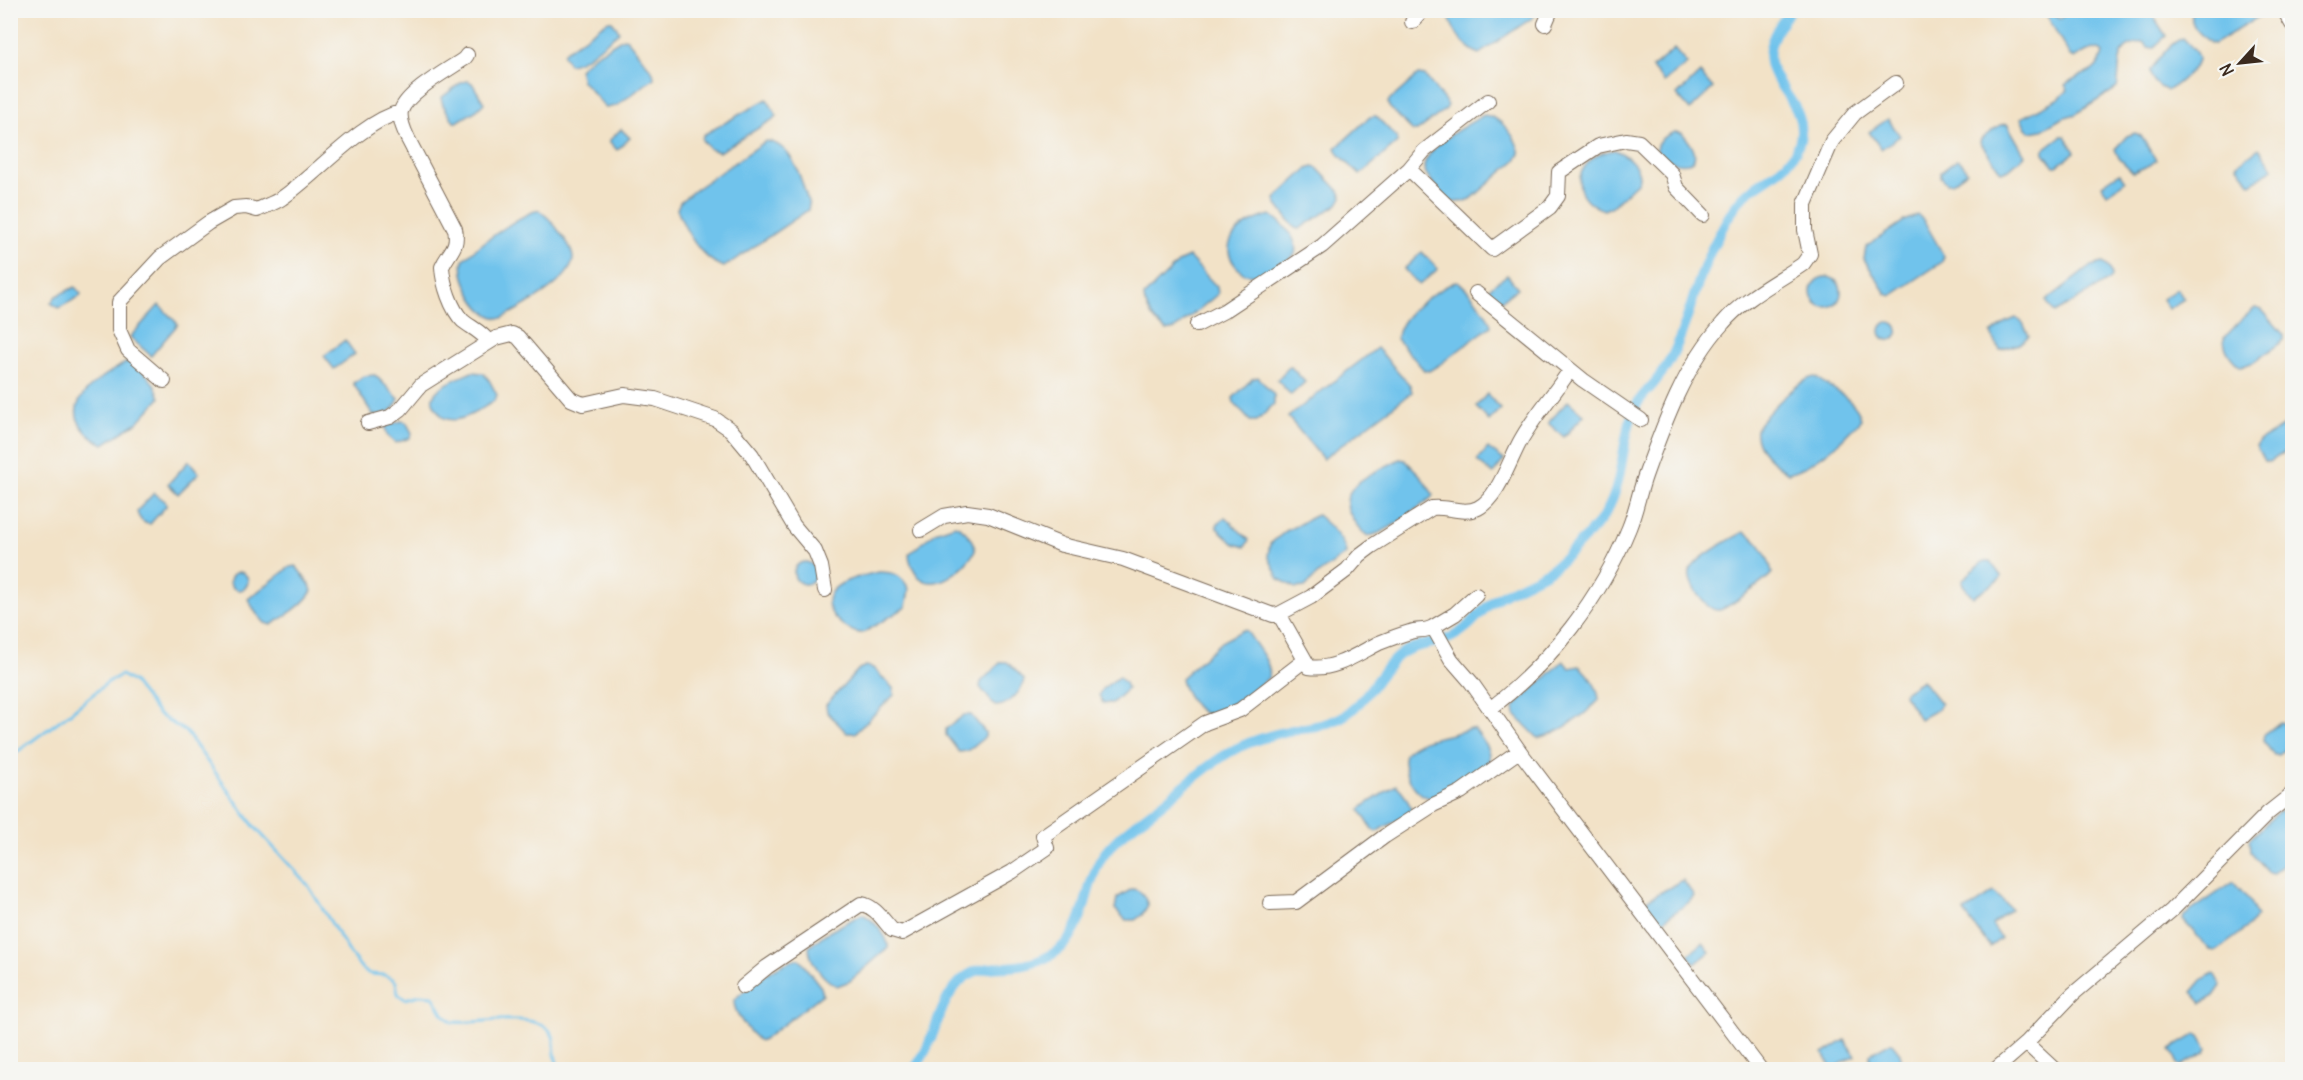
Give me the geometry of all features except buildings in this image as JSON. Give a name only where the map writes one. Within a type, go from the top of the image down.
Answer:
[{"type":"street","points":[[1412,22],[1423,10]]},
{"type":"street","points":[[1545,24],[1551,10]]},
{"type":"street","points":[[2284,10],[2292,24]]},
{"type":"street","points":[[467,55],[420,88],[400,112],[402,126],[408,139],[455,229],[457,239],[455,247],[442,267],[447,292],[460,318],[484,335],[489,342]]},
{"type":"street","points":[[1490,709],[1546,658],[1594,598],[1630,526],[1645,477],[1670,411],[1696,360],[1723,322],[1740,307],[1803,264],[1810,254],[1805,230],[1805,204],[1832,141],[1855,113],[1896,83]]},
{"type":"street","points":[[1197,325],[1224,311],[1322,246],[1409,169],[1424,151],[1488,100]]},
{"type":"street","points":[[164,381],[128,350],[119,330],[119,302],[160,258],[208,223],[234,208],[246,207],[257,210],[282,198],[356,138],[390,115],[400,112]]},
{"type":"street","points":[[1409,169],[1492,249],[1550,207],[1558,196],[1559,172],[1598,146],[1626,140],[1639,142],[1648,150],[1672,174],[1676,187],[1703,215]]},
{"type":"street","points":[[1476,293],[1570,370],[1641,420]]},
{"type":"street","points":[[368,423],[390,417],[421,385],[489,342],[503,335],[518,336],[571,399],[577,403],[583,404],[624,395],[655,399],[715,419],[731,430],[766,475],[794,526],[815,551],[821,566],[825,590]]},
{"type":"street","points":[[921,530],[944,516],[967,512],[988,515],[1062,545],[1123,559],[1273,615],[1279,614],[1311,597],[1347,570],[1372,546],[1432,508],[1444,506],[1467,511],[1479,508],[1503,476],[1522,437],[1570,370]]},
{"type":"street","points":[[1436,632],[1476,595]]},
{"type":"street","points":[[1279,614],[1309,667],[1319,669],[1342,662],[1414,631],[1436,632],[1460,670],[1519,751],[1761,1070]]},
{"type":"street","points":[[743,987],[767,967],[861,904],[868,905],[892,930],[902,933],[1012,872],[1047,848],[1043,836],[1205,723],[1240,710],[1305,660]]},
{"type":"street","points":[[1270,903],[1296,902],[1385,836],[1434,805],[1461,792],[1519,751]]},
{"type":"street","points":[[1995,1070],[2026,1043],[2073,994],[2172,910],[2256,824],[2292,794]]},
{"type":"street","points":[[2026,1043],[2055,1070]]},
{"type":"water","points":[[1448,10],[1539,11],[1479,54],[1458,36]]},
{"type":"water","points":[[2067,10],[2150,11],[2166,36],[2153,48],[2143,42],[2133,44],[2122,53],[2117,88],[2076,114],[2062,118],[2042,130],[2031,132],[2021,118],[2060,98],[2068,90],[2065,85],[2092,71],[2103,53],[2093,49],[2075,58],[2070,56],[2046,14],[2051,13],[2060,18]]},
{"type":"water","points":[[2193,10],[2266,11],[2214,44],[2210,43],[2193,25]]},
{"type":"water","points":[[608,21],[612,21],[618,33],[588,56],[569,64],[563,55],[564,52]]},
{"type":"water","points":[[623,38],[627,39],[653,72],[654,78],[616,106],[606,108],[582,81],[579,69],[592,57]]},
{"type":"water","points":[[2183,38],[2195,52],[2198,61],[2186,76],[2167,90],[2156,83],[2150,71],[2169,48]]},
{"type":"water","points":[[1674,49],[1687,64],[1664,82],[1652,68]]},
{"type":"water","points":[[1700,73],[1713,88],[1690,110],[1677,95]]},
{"type":"water","points":[[1418,75],[1425,76],[1448,105],[1417,131],[1413,131],[1389,107],[1388,102]]},
{"type":"water","points":[[462,82],[472,83],[484,103],[477,110],[454,122],[441,98]]},
{"type":"water","points":[[767,99],[777,116],[772,120],[719,152],[710,149],[702,140],[703,135]]},
{"type":"water","points":[[1484,115],[1496,119],[1507,129],[1516,141],[1520,154],[1471,199],[1453,202],[1426,174],[1425,162],[1432,151],[1445,139]]},
{"type":"water","points":[[1376,116],[1397,138],[1397,143],[1360,175],[1336,148],[1370,117]]},
{"type":"water","points":[[1888,119],[1900,136],[1881,149],[1869,132]]},
{"type":"water","points":[[2007,124],[2025,155],[2009,169],[2001,172],[1980,142],[2000,125]]},
{"type":"water","points":[[621,129],[630,138],[617,150],[609,141]]},
{"type":"water","points":[[1675,132],[1682,133],[1694,150],[1693,160],[1685,163],[1674,162],[1663,157],[1657,150],[1660,141]]},
{"type":"water","points":[[2135,133],[2141,136],[2156,160],[2133,172],[2119,158],[2115,149],[2127,136]]},
{"type":"water","points":[[2061,136],[2065,136],[2075,152],[2054,166],[2044,153],[2044,149]]},
{"type":"water","points":[[766,141],[784,149],[790,157],[803,186],[809,205],[808,210],[724,267],[701,251],[689,235],[677,209],[680,202],[696,189]]},
{"type":"water","points":[[2259,148],[2273,168],[2251,184],[2237,165]]},
{"type":"water","points":[[1615,150],[1629,159],[1636,167],[1639,177],[1638,182],[1611,207],[1604,210],[1591,204],[1583,195],[1580,176],[1584,167],[1592,159],[1602,153]]},
{"type":"water","points":[[1957,160],[1963,164],[1967,172],[1952,183],[1947,183],[1941,177],[1941,172]]},
{"type":"water","points":[[1317,168],[1342,197],[1338,204],[1299,229],[1295,228],[1275,199],[1307,169]]},
{"type":"water","points":[[2118,174],[2125,181],[2107,194],[2102,185]]},
{"type":"water","points":[[539,210],[569,246],[573,259],[570,268],[555,285],[532,301],[502,318],[494,317],[486,313],[473,297],[464,278],[463,260],[511,224]]},
{"type":"water","points":[[1271,215],[1292,237],[1296,248],[1295,254],[1270,276],[1244,274],[1234,264],[1229,245],[1240,229]]},
{"type":"water","points":[[1918,215],[1924,221],[1944,256],[1942,262],[1891,296],[1886,294],[1864,259],[1866,247],[1904,221]]},
{"type":"water","points":[[1422,252],[1438,269],[1419,285],[1404,269]]},
{"type":"water","points":[[1189,257],[1217,287],[1218,294],[1175,329],[1167,331],[1152,316],[1146,306],[1144,296],[1180,261]]},
{"type":"water","points":[[2103,263],[2110,272],[2111,277],[2108,281],[2055,313],[2046,301],[2091,266]]},
{"type":"water","points":[[1507,275],[1518,288],[1502,300],[1488,289]]},
{"type":"water","points":[[1826,277],[1836,282],[1841,292],[1836,302],[1826,307],[1816,302],[1811,292],[1816,282]]},
{"type":"water","points":[[1457,281],[1487,315],[1491,326],[1439,365],[1429,371],[1424,370],[1397,339],[1399,330],[1411,312],[1420,304],[1439,290]]},
{"type":"water","points":[[75,287],[81,294],[79,297],[59,308],[51,303],[56,296]]},
{"type":"water","points":[[2177,289],[2184,299],[2168,309],[2162,299]]},
{"type":"water","points":[[159,305],[178,324],[151,356],[130,337]]},
{"type":"water","points":[[2255,308],[2262,310],[2284,335],[2284,340],[2254,362],[2241,367],[2229,354],[2224,338]]},
{"type":"water","points":[[2016,318],[2023,323],[2029,336],[2019,344],[2000,350],[1991,334]]},
{"type":"water","points":[[1889,322],[1895,325],[1898,331],[1895,337],[1889,340],[1883,337],[1880,331],[1883,325]]},
{"type":"water","points":[[345,340],[355,354],[334,369],[324,356]]},
{"type":"water","points":[[1377,348],[1410,385],[1412,392],[1323,459],[1288,417]]},
{"type":"water","points":[[127,362],[138,367],[148,376],[160,398],[138,422],[104,444],[82,427],[77,417],[77,407],[81,397],[89,388]]},
{"type":"water","points":[[1290,366],[1305,382],[1291,395],[1277,380]]},
{"type":"water","points":[[472,372],[483,373],[489,380],[497,395],[494,401],[463,418],[450,420],[444,418],[433,402],[436,392]]},
{"type":"water","points":[[375,375],[399,399],[389,412],[373,415],[353,383],[364,376]]},
{"type":"water","points":[[1258,377],[1274,395],[1274,404],[1257,421],[1250,421],[1234,403],[1233,398],[1252,379]]},
{"type":"water","points":[[1815,377],[1849,400],[1859,412],[1861,419],[1828,452],[1809,465],[1788,473],[1761,449],[1756,429],[1791,391]]},
{"type":"water","points":[[1487,394],[1501,409],[1489,421],[1476,407]]},
{"type":"water","points":[[1568,401],[1584,415],[1564,437],[1548,423]]},
{"type":"water","points":[[401,421],[406,422],[412,433],[410,438],[396,443],[387,435],[385,426]]},
{"type":"water","points":[[2286,425],[2292,429],[2292,448],[2269,462],[2264,461],[2256,446],[2259,441]]},
{"type":"water","points":[[1488,448],[1504,460],[1493,474],[1477,461]]},
{"type":"water","points":[[1400,459],[1405,460],[1420,475],[1433,494],[1432,497],[1392,526],[1368,536],[1362,532],[1350,514],[1347,503],[1349,494],[1362,479]]},
{"type":"water","points":[[189,461],[199,473],[178,494],[168,484]]},
{"type":"water","points":[[154,493],[165,501],[166,506],[150,524],[147,524],[141,520],[137,511]]},
{"type":"water","points":[[1317,515],[1339,537],[1346,554],[1318,574],[1305,587],[1296,588],[1279,579],[1268,556],[1270,544],[1286,531]]},
{"type":"water","points":[[1225,517],[1249,540],[1245,547],[1233,543],[1217,528]]},
{"type":"water","points":[[955,525],[968,535],[975,551],[965,565],[950,577],[933,582],[925,581],[914,571],[909,554],[935,532]]},
{"type":"water","points":[[1744,532],[1763,549],[1772,573],[1730,604],[1719,610],[1714,609],[1703,601],[1693,587],[1691,569],[1708,553]]},
{"type":"water","points":[[1984,561],[1990,561],[2001,576],[2000,579],[1973,597],[1963,585],[1962,580]]},
{"type":"water","points":[[805,562],[813,565],[816,573],[813,581],[805,584],[797,581],[794,573],[797,565]]},
{"type":"water","points":[[296,566],[312,591],[299,606],[288,614],[271,625],[265,623],[248,599],[290,567]]},
{"type":"water","points":[[239,572],[245,575],[248,581],[245,587],[239,590],[233,587],[230,581],[233,575]]},
{"type":"water","points":[[878,572],[893,573],[903,580],[909,589],[906,607],[863,633],[850,630],[832,614],[828,601],[830,594],[845,582]]},
{"type":"water","points":[[1243,630],[1247,631],[1266,660],[1269,677],[1221,711],[1209,715],[1203,713],[1187,695],[1181,678],[1221,642]]},
{"type":"water","points":[[1563,661],[1570,668],[1579,666],[1586,673],[1595,686],[1599,700],[1571,723],[1538,738],[1515,715],[1514,707]]},
{"type":"water","points":[[1001,662],[1007,662],[1024,679],[1014,697],[1005,704],[995,706],[980,687],[981,682]]},
{"type":"water","points":[[866,666],[873,668],[893,688],[894,695],[855,733],[847,733],[827,712],[826,705],[859,669]]},
{"type":"water","points":[[1119,677],[1127,689],[1112,703],[1103,703],[1099,695],[1102,689]]},
{"type":"water","points":[[1922,680],[1941,704],[1938,709],[1920,719],[1904,695],[1905,691]]},
{"type":"water","points":[[964,715],[971,715],[985,732],[985,737],[967,751],[959,752],[946,735],[946,729]]},
{"type":"water","points":[[2280,722],[2287,725],[2290,730],[2292,744],[2278,755],[2274,755],[2263,741],[2264,735]]},
{"type":"water","points":[[1474,729],[1488,749],[1488,764],[1484,770],[1478,776],[1439,797],[1426,797],[1420,793],[1406,773],[1404,758],[1406,752],[1420,742]]},
{"type":"water","points":[[1396,785],[1412,809],[1409,814],[1376,832],[1360,810]]},
{"type":"water","points":[[2292,807],[2292,858],[2273,873],[2268,872],[2250,852],[2249,840],[2278,812]]},
{"type":"water","points":[[1683,880],[1694,896],[1663,921],[1659,921],[1645,903]]},
{"type":"water","points":[[2233,882],[2249,900],[2257,917],[2216,951],[2210,950],[2183,920],[2184,916]]},
{"type":"water","points":[[1132,889],[1144,896],[1148,905],[1142,915],[1135,920],[1126,920],[1115,909],[1117,898]]},
{"type":"water","points":[[1994,892],[2011,909],[1992,925],[2001,938],[1990,947],[1964,912]]},
{"type":"water","points":[[862,914],[879,928],[886,939],[888,948],[850,981],[837,986],[818,970],[809,947],[825,934]]},
{"type":"water","points":[[1703,943],[1710,952],[1695,964],[1688,955]]},
{"type":"water","points":[[799,959],[821,987],[823,994],[762,1041],[758,1040],[739,1017],[734,1001],[764,976]]},
{"type":"water","points":[[2212,974],[2221,986],[2214,996],[2202,1003],[2192,992],[2203,979]]},
{"type":"water","points":[[2196,1034],[2200,1036],[2207,1048],[2205,1053],[2181,1066],[2171,1049]]},
{"type":"water","points":[[1845,1040],[1855,1056],[1832,1069],[1823,1054]]},
{"type":"water","points":[[1892,1043],[1900,1053],[1902,1062],[1891,1069],[1876,1069],[1870,1060],[1870,1054]]},
{"type":"waterway","points":[[913,1070],[927,1047],[948,998],[964,978],[985,969],[1030,964],[1051,955],[1063,946],[1077,926],[1092,879],[1102,857],[1128,830],[1216,761],[1247,743],[1340,718],[1358,704],[1386,668],[1402,653],[1414,647],[1446,640],[1458,634],[1498,597],[1545,573],[1559,563],[1600,521],[1614,494],[1627,434],[1636,406],[1669,363],[1708,257],[1721,231],[1742,198],[1785,165],[1800,140],[1800,122],[1795,107],[1771,68],[1769,52],[1775,33],[1791,10]]},
{"type":"waterway","points":[[10,757],[108,682],[121,675],[133,682],[158,714],[186,732],[253,825],[308,885],[351,955],[363,970],[370,974],[384,975],[393,979],[396,982],[398,994],[405,999],[420,995],[433,996],[443,1014],[452,1022],[521,1020],[545,1026],[552,1034],[560,1070]]}]
